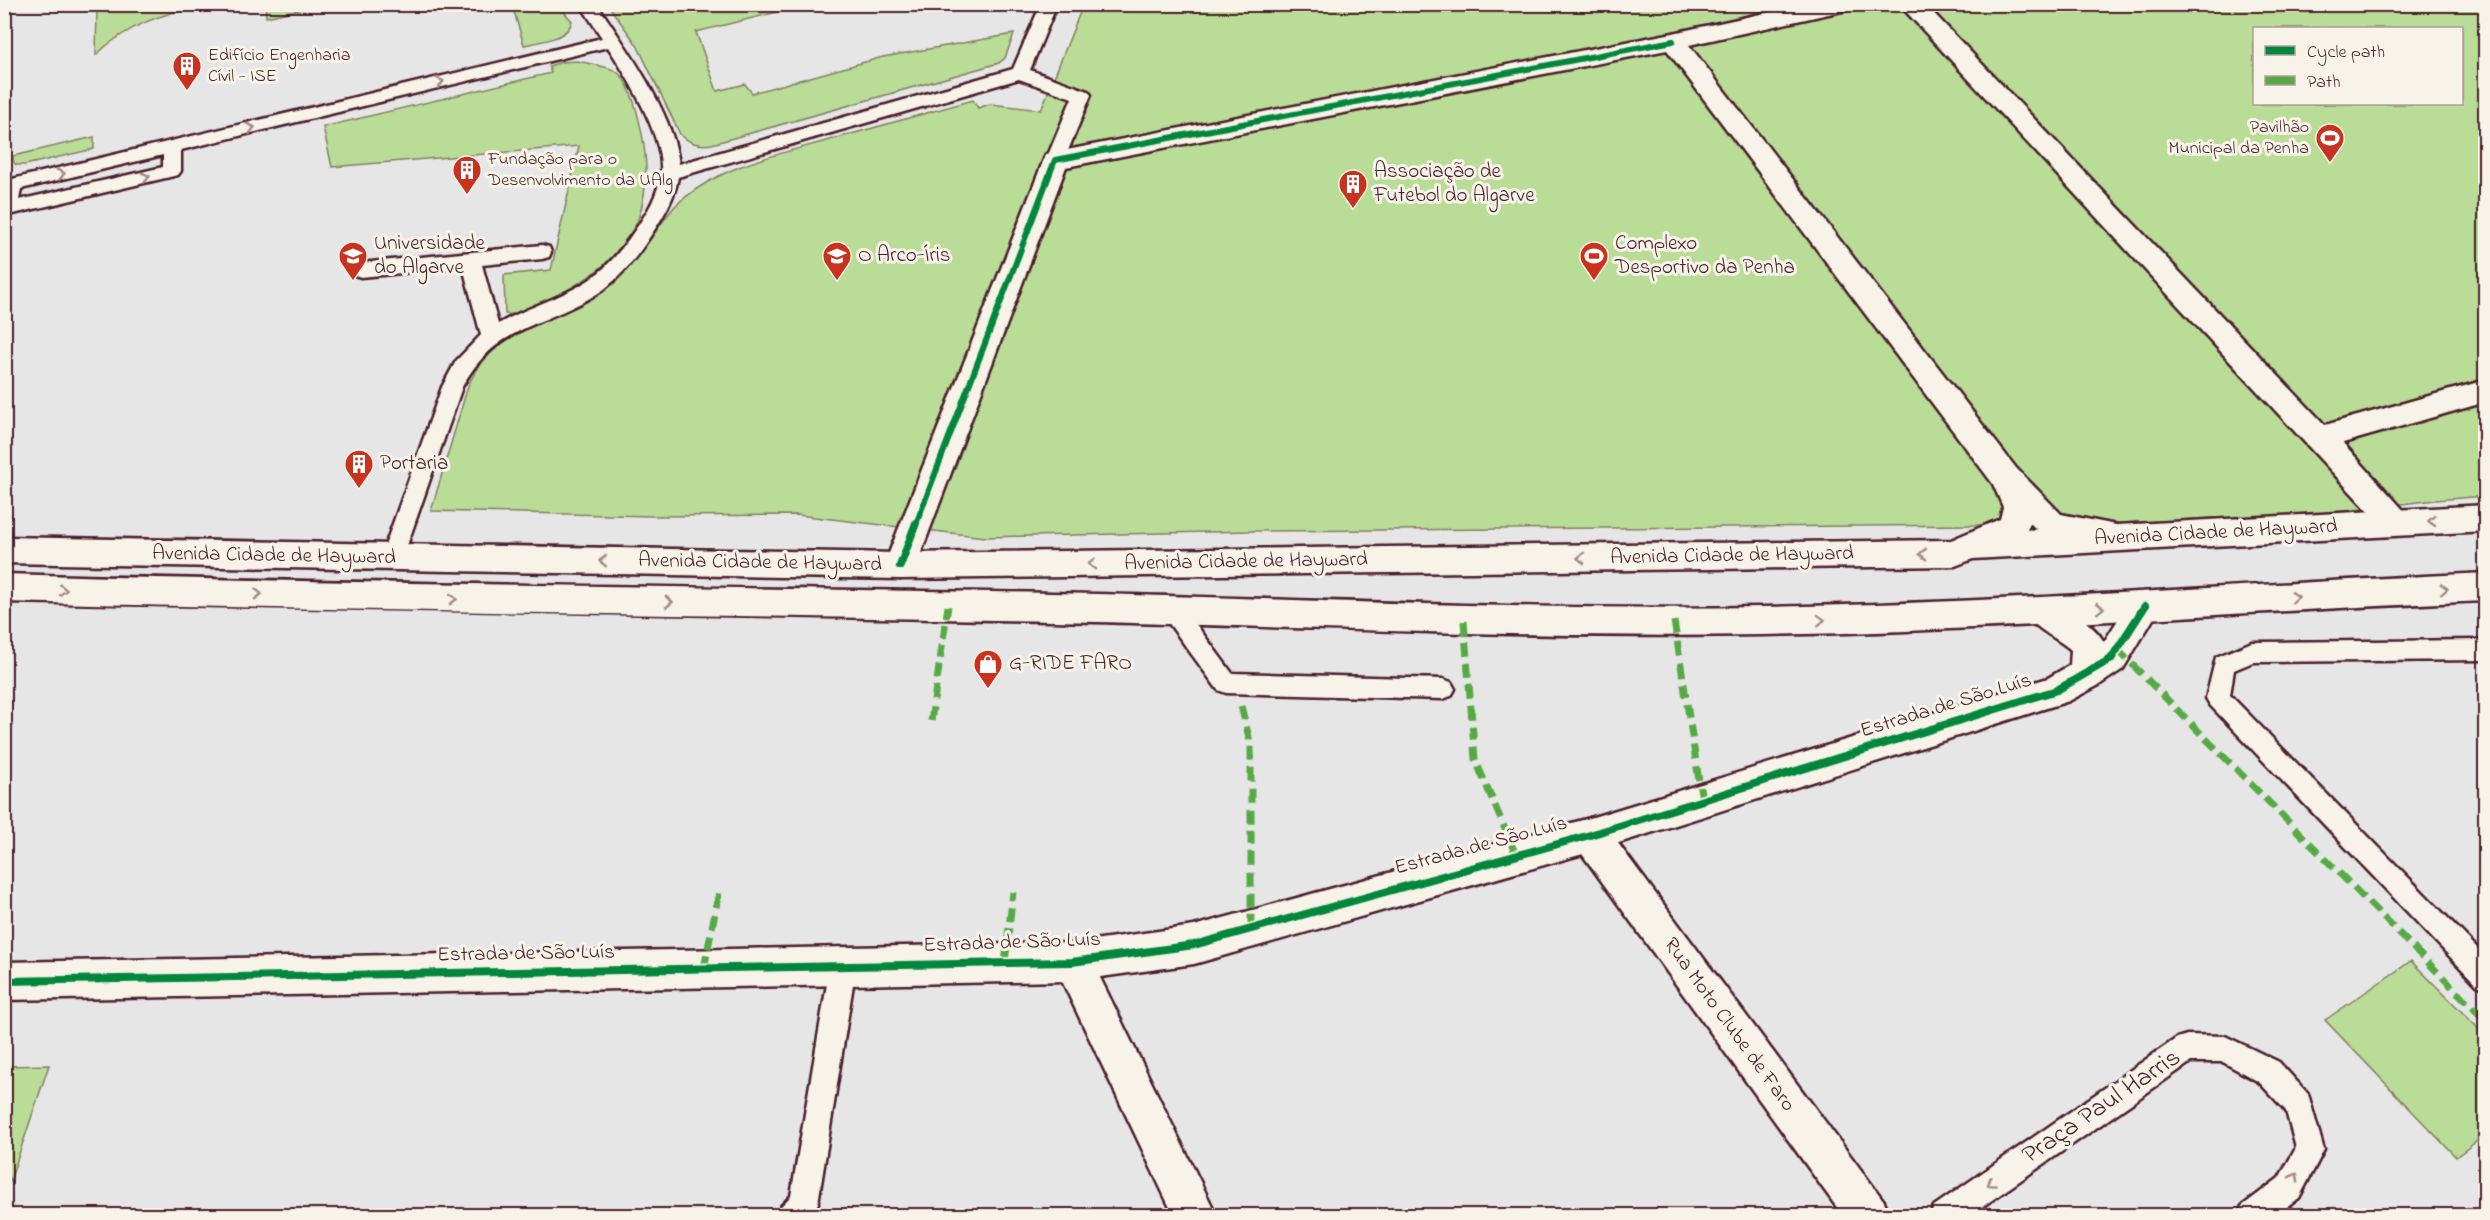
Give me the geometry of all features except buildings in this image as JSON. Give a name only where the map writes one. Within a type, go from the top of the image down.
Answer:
[{"type":"street","points":[[900,566],[1055,160],[1673,41],[1842,4]]},
{"type":"street","points":[[1911,4],[2320,438],[2396,523]]},
{"type":"street","points":[[1673,41],[2005,477],[2052,525],[2126,538]]},
{"type":"street","points":[[2320,438],[2486,390]]},
{"type":"street","points":[[1969,546],[2013,527],[2019,507],[2005,477]]},
{"type":"street","name":"Avenida Cidade de Hayward","points":[[4,550],[900,566],[1955,553],[1969,546],[2486,518]]},
{"type":"street","name":"Avenida Cidade de Hayward","points":[[4,588],[541,601],[1248,612],[1492,622],[1762,621],[2042,612],[2486,587]]},
{"type":"street","name":"Estrada de São Luís","points":[[4,981],[1072,962],[1194,945],[1590,835],[2057,690],[2087,675],[2111,659],[2145,606]]},
{"type":"street","points":[[2042,612],[2072,630],[2088,644],[2087,675]]},
{"type":"street","name":"Rua Moto Clube de Faro","points":[[1590,835],[1869,1215]]},
{"type":"street","points":[[1072,962],[1196,1215]]},
{"type":"lane","points":[[392,557],[458,372],[491,336],[587,291],[603,280],[620,263],[650,223],[662,199],[670,173],[670,161],[666,147],[631,67],[588,4]]},
{"type":"lane","points":[[1020,73],[1049,4]]},
{"type":"lane","points":[[8,187],[9,209],[172,171],[172,147],[614,40]]},
{"type":"lane","points":[[670,173],[1020,73],[1082,95],[1055,160]]},
{"type":"lane","points":[[361,270],[542,252]]},
{"type":"lane","points":[[471,259],[491,336]]},
{"type":"lane","points":[[1173,611],[1226,683],[1443,689]]},
{"type":"lane","points":[[2486,650],[2252,652],[2224,664],[2218,698],[2486,975]]},
{"type":"lane","points":[[791,1215],[804,1203],[843,966]]},
{"type":"lane","name":"Praça Paul Harris","points":[[1944,1215],[2187,1048],[2225,1049],[2269,1072],[2298,1104],[2310,1150],[2289,1188],[2252,1215]]},
{"type":"green space","points":[[265,4],[320,5],[266,17]]},
{"type":"green space","points":[[97,5],[202,5],[173,12],[133,28],[96,55]]},
{"type":"green space","points":[[512,5],[558,5],[572,21],[565,32],[559,36],[524,45]]},
{"type":"green space","points":[[608,5],[806,5],[696,32],[717,91],[745,84],[752,93],[883,57],[1014,34],[1005,58],[999,63],[703,145],[695,144],[680,134],[637,45]]},
{"type":"green space","name":"Complexo Desportivo da Penha","points":[[1083,5],[2485,5],[2485,496],[2337,512],[2100,524],[1251,531],[985,537],[797,515],[651,516],[431,511],[468,386],[485,360],[495,349],[520,331],[600,294],[631,264],[675,206],[692,192],[728,171],[768,157],[973,100],[978,108],[990,104],[1041,110]]},
{"type":"green space","points":[[577,61],[603,66],[617,72],[629,89],[638,116],[646,166],[640,214],[634,229],[619,251],[599,270],[529,310],[511,315],[505,314],[504,275],[551,270],[579,146],[332,167],[323,127],[551,73],[549,66]]},
{"type":"green space","points":[[94,137],[94,149],[25,165],[16,165],[13,161],[13,156]]},
{"type":"green space","points":[[2411,961],[2485,1035],[2485,1135],[2456,1157],[2325,1020]]},
{"type":"green space","points":[[49,1065],[5,1196],[5,1066]]},
{"type":"marked path","points":[[931,721],[948,606]]},
{"type":"marked path","points":[[1464,621],[1475,759],[1516,855]]},
{"type":"marked path","points":[[1674,621],[1702,800]]},
{"type":"marked path","points":[[2117,649],[2486,1021]]},
{"type":"marked path","points":[[1241,706],[1251,745],[1251,928]]},
{"type":"marked path","points":[[704,969],[719,892]]},
{"type":"marked path","points":[[1005,963],[1013,892]]},
{"type":"cycle path","points":[[900,566],[1055,160],[1673,41]]},
{"type":"cycle path","points":[[4,981],[1072,962],[1194,945],[1590,835],[2057,690],[2111,659],[2145,606]]},
{"type":"place","name":"Edifício Engenharia Cívil - ISE","points":[[187,92]]},
{"type":"place","name":"Pavilhão Municipal da Penha","points":[[2330,164]]},
{"type":"place","name":"Fundação para o Desenvolvimento da UAlg","points":[[467,196]]},
{"type":"place","name":"Associação de Futebol do Algarve","points":[[1353,210]]},
{"type":"place","name":"Universidade do Algarve","points":[[353,282]]},
{"type":"place","name":"O Arco-Íris","points":[[837,282]]},
{"type":"place","name":"Complexo Desportivo da Penha","points":[[1594,282]]},
{"type":"place","name":"Portaria","points":[[359,490]]},
{"type":"place","name":"G-RIDE FARO","points":[[988,690]]}]
